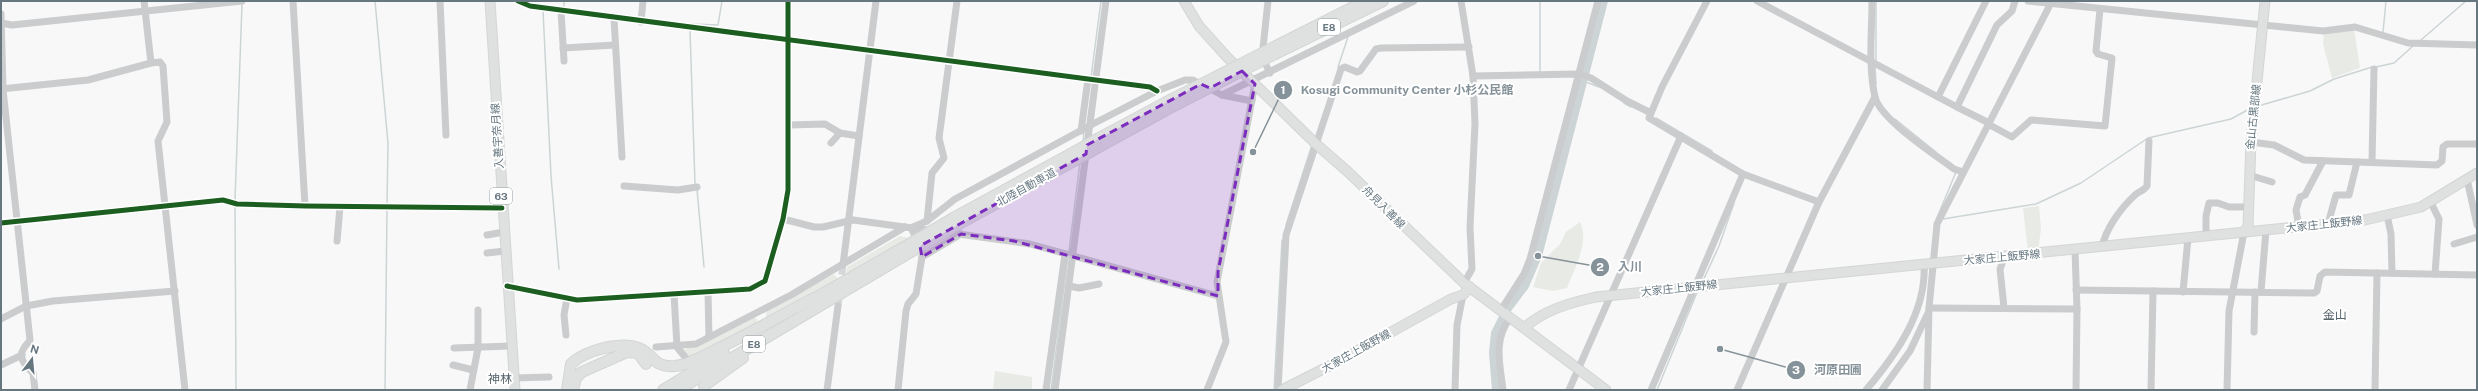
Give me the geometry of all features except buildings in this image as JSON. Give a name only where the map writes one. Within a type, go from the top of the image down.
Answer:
[{"type":"highway","name":"北陸自動車道","points":[[663,390],[814,298],[912,246],[958,225],[1074,156],[1170,104],[1274,51],[1365,1]]},
{"type":"highway","name":"北陸自動車道","points":[[1274,51],[1383,1]]},
{"type":"highway","name":"北陸自動車道","points":[[678,390],[834,302],[912,246]]},
{"type":"highway","points":[[567,390],[571,364],[595,349],[636,348],[644,351],[657,364],[667,366],[682,365],[740,338],[814,298]]},
{"type":"highway","points":[[704,386],[834,302]]},
{"type":"highway","points":[[573,390],[576,378],[582,372],[626,352],[634,352],[642,362]]},
{"type":"main road","name":"入善宇奈月線","points":[[490,1],[507,286],[515,390]]},
{"type":"main road","name":"舟見入善線","points":[[1184,1],[1199,26],[1254,82],[1316,144],[1347,171],[1467,285],[1606,390]]},
{"type":"main road","name":"金山古黒部線","points":[[2244,232],[2248,226],[2250,142],[2266,1]]},
{"type":"main road","name":"大家庄上飯野線","points":[[1524,328],[1534,319],[1550,310],[1585,299],[1611,295],[2299,227],[2387,215],[2421,207],[2477,173]]},
{"type":"main road","name":"大家庄上飯野線","points":[[1282,390],[1372,343],[1451,299],[1463,295],[1467,285]]},
{"type":"street","points":[[144,1],[151,63]]},
{"type":"street","points":[[1,23],[12,25],[242,1]]},
{"type":"street","points":[[293,1],[305,206]]},
{"type":"street","points":[[440,1],[446,135]]},
{"type":"street","points":[[518,1],[530,6],[561,11],[949,60],[1150,87],[1157,91]]},
{"type":"street","points":[[641,22],[643,1]]},
{"type":"street","points":[[507,286],[577,300],[750,289],[765,281],[783,219],[788,190],[788,1]]},
{"type":"street","points":[[843,265],[876,1]]},
{"type":"street","points":[[927,221],[932,173],[944,158],[939,138],[957,1]]},
{"type":"street","points":[[1046,390],[1089,126],[1106,1]]},
{"type":"street","points":[[1268,1],[1262,57],[1270,73]]},
{"type":"street","points":[[1222,95],[1254,82],[1414,1]]},
{"type":"street","points":[[1461,1],[1473,76],[1475,124],[1470,227],[1472,269],[1467,285]]},
{"type":"street","points":[[1501,310],[1516,288],[1530,259],[1598,1]]},
{"type":"street","points":[[1707,1],[1649,118],[1743,174],[1819,202]]},
{"type":"street","points":[[1757,1],[2012,137],[2031,120],[2105,126],[2112,58],[2098,54],[2096,51],[2100,9]]},
{"type":"street","points":[[1872,1],[1872,62],[1875,97],[1881,109],[1900,127],[1954,169],[1963,172]]},
{"type":"street","points":[[1938,97],[1986,1]]},
{"type":"street","points":[[1957,107],[1997,25],[2012,11],[2015,1]]},
{"type":"street","points":[[2028,1],[2052,2],[2100,9],[2323,31],[2355,27],[2408,43],[2477,45]]},
{"type":"street","points":[[1866,390],[1899,348],[1920,299],[1924,274],[1937,224],[2052,2]]},
{"type":"street","points":[[561,11],[564,61]]},
{"type":"street","points":[[1,14],[2,90],[30,340],[24,346],[22,355],[24,365],[34,373],[35,390]]},
{"type":"street","points":[[614,18],[622,157]]},
{"type":"street","points":[[563,48],[615,45]]},
{"type":"street","points":[[1278,390],[1286,236],[1341,69],[1345,67],[1357,72],[1360,71],[1376,50],[1381,48],[1469,47]]},
{"type":"street","points":[[2,90],[88,80],[151,63],[160,62],[163,66],[167,122],[158,141],[185,390]]},
{"type":"street","points":[[2372,162],[2374,69]]},
{"type":"street","points":[[1473,76],[1579,74],[1589,77],[1626,101],[1651,113]]},
{"type":"street","points":[[1080,131],[1088,79]]},
{"type":"street","points":[[656,347],[677,347],[696,344],[770,307],[908,228],[927,221],[955,200],[1089,126],[1157,91],[1185,80],[1193,80],[1222,95],[1252,101]]},
{"type":"street","points":[[1207,390],[1226,342],[1218,296],[1218,272],[1252,101],[1254,82]]},
{"type":"street","points":[[1738,390],[1819,202],[1875,97]]},
{"type":"street","points":[[788,126],[825,124],[840,133],[859,136]]},
{"type":"street","points":[[832,143],[840,133]]},
{"type":"street","points":[[1569,390],[1681,136]]},
{"type":"street","points":[[2102,247],[2108,229],[2133,197],[2147,186],[2149,141]]},
{"type":"street","points":[[2250,142],[2274,145],[2304,160],[2437,165],[2442,161],[2443,147],[2447,144],[2477,144]]},
{"type":"street","points":[[2299,227],[2296,210],[2300,197],[2305,195],[2322,161]]},
{"type":"street","points":[[2328,224],[2336,195],[2349,196],[2357,162]]},
{"type":"street","points":[[1651,390],[1699,286],[1743,174]]},
{"type":"street","points":[[2249,175],[2272,182]]},
{"type":"street","points":[[2467,179],[2477,225]]},
{"type":"street","points":[[624,186],[678,190],[697,187]]},
{"type":"street","points":[[1,223],[223,200],[237,204],[305,206],[502,208]]},
{"type":"street","points":[[2430,202],[2439,219],[2435,274]]},
{"type":"street","points":[[2206,236],[2206,216],[2209,203],[2218,203],[2229,207],[2248,207]]},
{"type":"street","points":[[337,241],[340,207]]},
{"type":"street","points":[[2387,215],[2391,234],[2392,273]]},
{"type":"street","points":[[783,219],[814,227],[824,227],[848,220],[908,228],[958,225],[1218,296]]},
{"type":"street","points":[[922,257],[958,225]]},
{"type":"street","points":[[898,390],[906,311],[908,304],[916,294],[922,257],[922,251],[908,228]]},
{"type":"street","points":[[2254,332],[2266,230]]},
{"type":"street","points":[[487,234],[504,232]]},
{"type":"street","points":[[2227,390],[2232,292],[2244,232]]},
{"type":"street","points":[[2454,244],[2477,237]]},
{"type":"street","points":[[2183,292],[2188,238]]},
{"type":"street","points":[[487,253],[505,250]]},
{"type":"street","points":[[2075,250],[2077,309],[2076,390]]},
{"type":"street","points":[[1055,390],[1069,286],[1069,255]]},
{"type":"street","points":[[2004,308],[2000,269],[2005,256]]},
{"type":"street","points":[[1927,264],[1929,310],[1927,390]]},
{"type":"street","points":[[2076,290],[2314,293],[2317,291],[2320,276],[2325,272],[2477,275]]},
{"type":"street","points":[[2375,390],[2377,273]]},
{"type":"street","points":[[1069,286],[1079,288],[1099,284]]},
{"type":"street","points":[[1,319],[26,306],[53,301],[175,291]]},
{"type":"street","points":[[2151,390],[2153,291]]},
{"type":"street","points":[[708,292],[709,337]]},
{"type":"street","points":[[674,294],[677,347],[685,357]]},
{"type":"street","points":[[1455,390],[1457,325],[1463,295]]},
{"type":"street","points":[[566,298],[564,315],[566,335]]},
{"type":"street","points":[[826,390],[834,302]]},
{"type":"street","points":[[1929,310],[2004,308],[2077,309]]},
{"type":"street","points":[[470,390],[478,348],[478,310]]},
{"type":"street","points":[[1882,390],[1910,351],[1929,310]]},
{"type":"street","points":[[1503,390],[1498,347],[1504,326],[1510,318]]},
{"type":"street","points":[[454,348],[511,346]]},
{"type":"street","points":[[1,365],[22,355]]},
{"type":"street","points":[[453,365],[473,370]]},
{"type":"street","points":[[514,378],[549,377]]},
{"type":"highlighted area","points":[[1242,71],[1255,84],[1218,272],[1218,296],[1014,241],[961,234],[922,257],[920,246],[1086,154],[1087,145],[1201,84],[1210,88]]},
{"type":"shaded area","points":[[2354,29],[2360,68],[2332,78],[2323,44],[2324,32]]},
{"type":"shaded area","points":[[2039,206],[2041,229],[2038,251],[2028,252],[2023,208]]},
{"type":"shaded area","points":[[1580,222],[1583,230],[1582,247],[1567,288],[1553,291],[1533,287],[1541,263],[1560,244],[1566,232]]},
{"type":"shaded area","points":[[900,236],[909,238],[846,275],[847,267]]},
{"type":"shaded area","points":[[834,274],[838,279],[766,318],[766,311]]},
{"type":"shaded area","points":[[754,317],[757,319],[757,323],[688,360],[682,351]]},
{"type":"shaded area","points":[[995,371],[1032,377],[1032,390],[993,390]]},
{"type":"waterway","points":[[375,1],[388,143],[387,204]]},
{"type":"waterway","points":[[564,1],[564,9]]},
{"type":"waterway","points":[[691,24],[718,25],[722,1]]},
{"type":"waterway","points":[[1091,77],[1101,1]]},
{"type":"waterway","points":[[1540,1],[1540,73]]},
{"type":"waterway","points":[[1496,390],[1493,353],[1495,333],[1506,311],[1525,286],[1538,256],[1604,1]]},
{"type":"waterway","points":[[1876,1],[1876,60]]},
{"type":"waterway","points":[[2383,32],[2386,1]]},
{"type":"waterway","points":[[2421,40],[2466,1]]},
{"type":"waterway","points":[[235,200],[242,4]]},
{"type":"waterway","points":[[543,10],[551,176],[559,269]]},
{"type":"waterway","points":[[690,30],[695,184]]},
{"type":"waterway","points":[[1338,67],[1348,37]]},
{"type":"waterway","points":[[2376,67],[2394,63],[2413,46]]},
{"type":"waterway","points":[[1875,66],[1876,84]]},
{"type":"waterway","points":[[2258,106],[2310,91],[2334,79],[2372,67]]},
{"type":"waterway","points":[[1583,81],[1599,87]]},
{"type":"waterway","points":[[1624,103],[1631,107]]},
{"type":"waterway","points":[[1943,219],[2036,204],[2081,183],[2148,138],[2231,119],[2251,108]]},
{"type":"waterway","points":[[1656,118],[1712,151]]},
{"type":"waterway","points":[[1895,119],[1936,152]]},
{"type":"waterway","points":[[1083,142],[1084,132]]},
{"type":"waterway","points":[[1286,225],[1312,145]]},
{"type":"waterway","points":[[1069,251],[1080,162]]},
{"type":"waterway","points":[[1936,220],[1956,172]]},
{"type":"waterway","points":[[697,189],[704,267]]},
{"type":"waterway","points":[[1702,283],[1719,246],[1734,203]]},
{"type":"waterway","points":[[235,206],[236,390]]},
{"type":"waterway","points":[[385,390],[387,210]]},
{"type":"waterway","points":[[1274,390],[1282,240]]},
{"type":"waterway","points":[[1051,390],[1068,257]]},
{"type":"waterway","points":[[1657,390],[1698,290]]},
{"type":"tunnel","points":[[838,306],[843,265]]},
{"type":"cycle path","points":[[518,1],[530,6],[1150,87],[1157,91]]},
{"type":"cycle path","points":[[507,286],[577,300],[750,289],[765,281],[783,219],[788,190],[788,1]]},
{"type":"cycle path","points":[[1,223],[223,200],[237,204],[305,206],[502,208]]},
{"type":"place","name":"Kosugi Community Center 小杉公民館","points":[[1253,152]]},
{"type":"place","name":"入川","points":[[1538,256]]},
{"type":"place","name":"河原田圃","points":[[1720,349]]},
{"type":"district","name":"金山","points":[[2335,315]]},
{"type":"district","name":"神林","points":[[500,379]]}]
